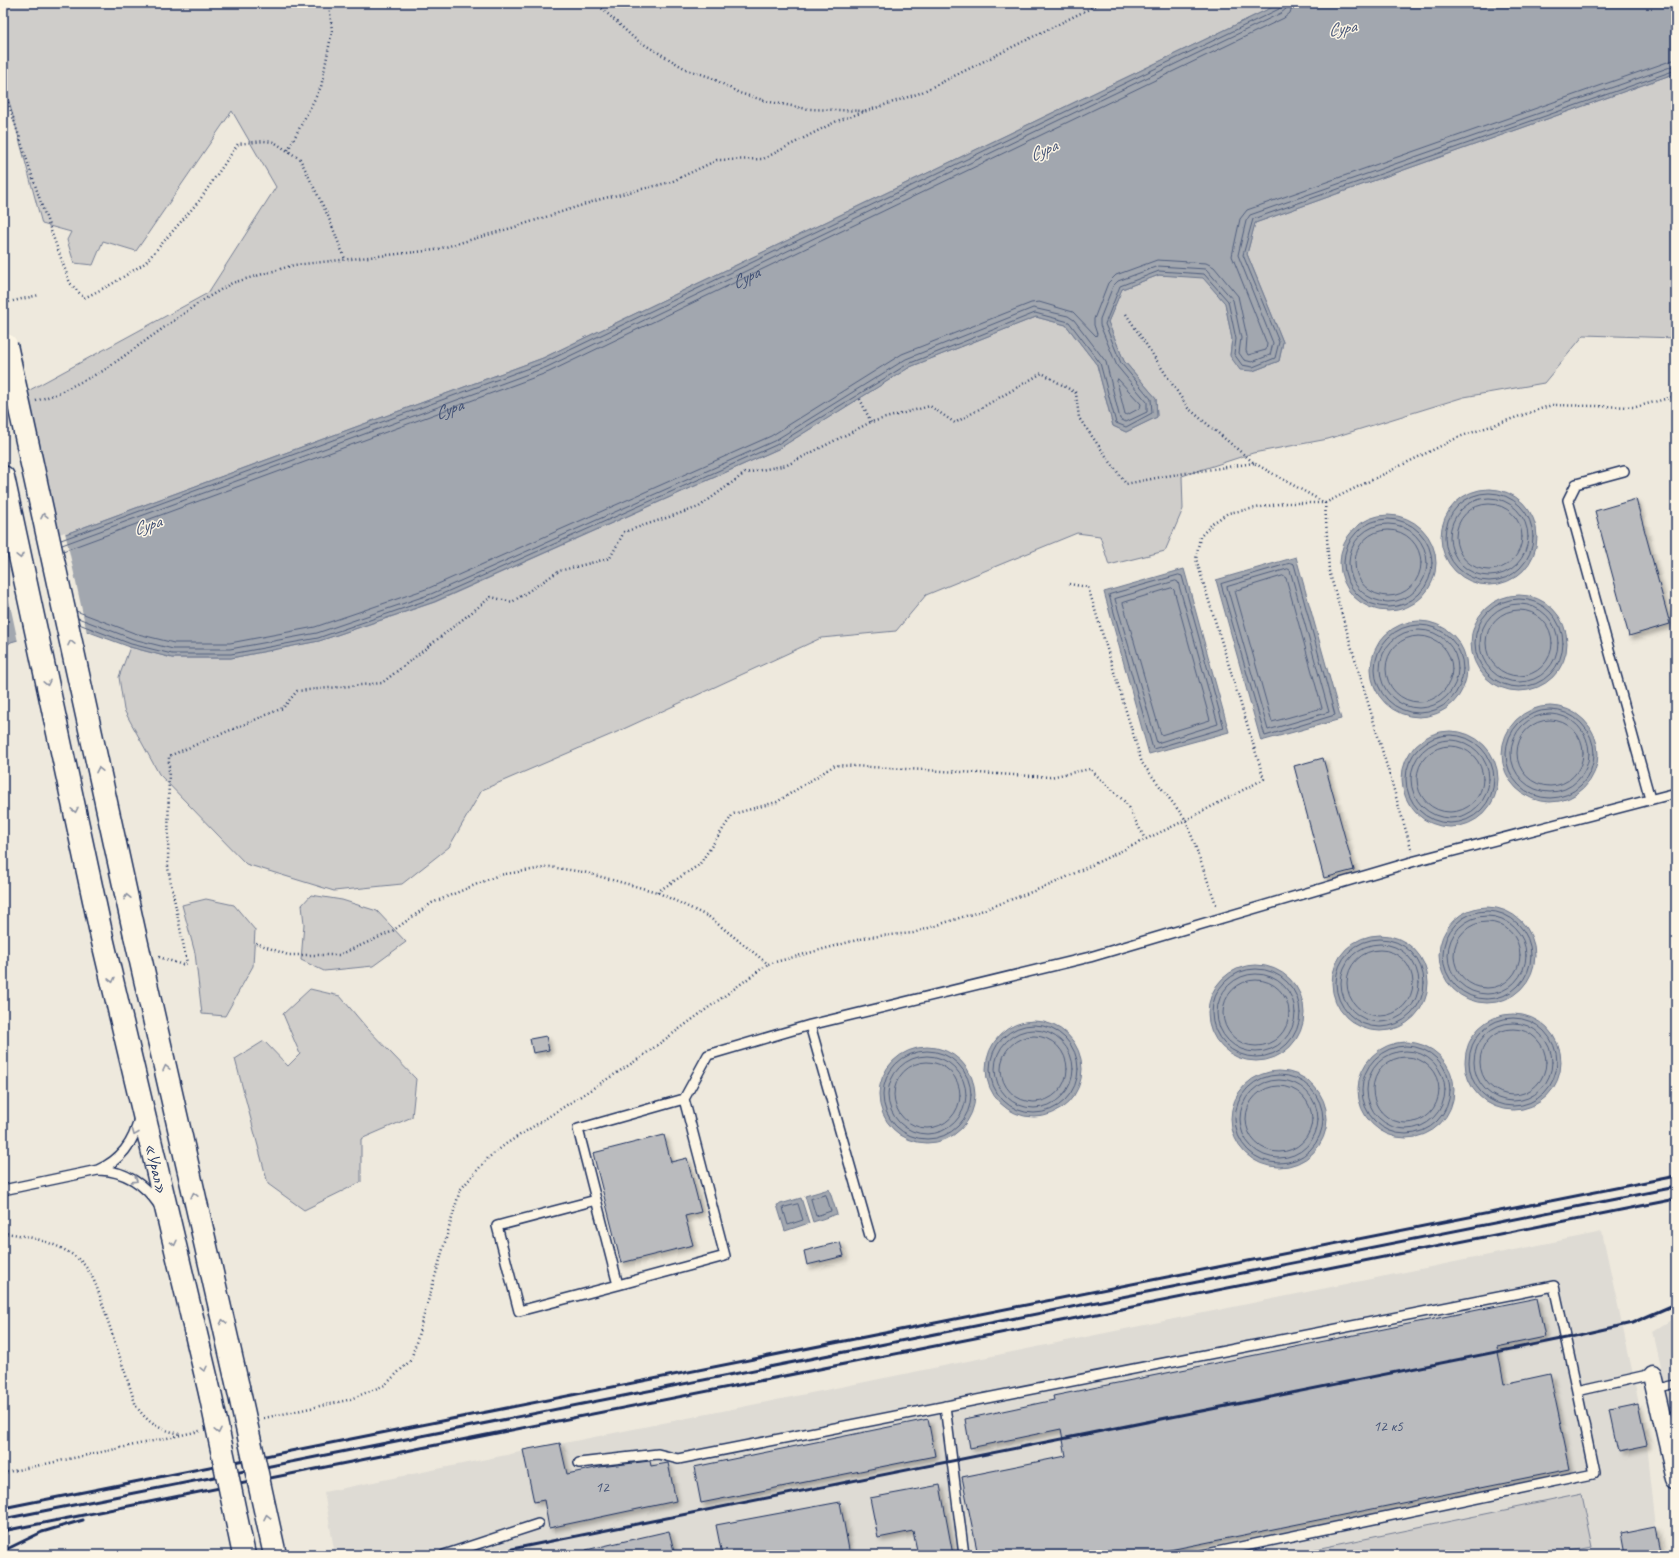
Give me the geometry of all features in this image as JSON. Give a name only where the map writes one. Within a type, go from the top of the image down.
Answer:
[{"type":"highway","name":"«Урал»","points":[[5,338],[135,935],[275,1555]]},
{"type":"highway","name":"«Урал»","points":[[3,477],[103,942],[210,1393],[244,1555]]},
{"type":"street","points":[[1653,1382],[1676,1478]]},
{"type":"lane","points":[[1624,471],[1576,484],[1568,500],[1650,799]]},
{"type":"lane","points":[[596,1200],[497,1226],[519,1311],[725,1256],[684,1099],[708,1055],[810,1025],[1090,957],[1415,861],[1676,793]]},
{"type":"lane","points":[[810,1025],[870,1236]]},
{"type":"lane","points":[[3,1190],[98,1170],[107,1166],[121,1156],[133,1138],[139,1118],[140,1095]]},
{"type":"lane","points":[[618,1285],[578,1129],[684,1099]]},
{"type":"lane","points":[[98,1170],[119,1172],[141,1184],[153,1197],[169,1221]]},
{"type":"lane","points":[[579,1463],[658,1454],[678,1459],[1554,1286],[1594,1473],[1202,1555]]},
{"type":"lane","points":[[1577,1391],[1653,1382],[1676,1384]]},
{"type":"lane","points":[[945,1406],[964,1555]]},
{"type":"lane","points":[[444,1555],[538,1524]]},
{"type":"path","points":[[288,150],[321,87],[332,31],[329,3]]},
{"type":"path","points":[[596,3],[635,39],[686,69],[710,77],[739,93],[770,102],[808,109],[869,111]]},
{"type":"path","points":[[30,404],[56,394],[103,370],[200,302],[232,283],[294,265],[435,250],[515,227],[601,199],[671,182],[717,160],[763,159],[837,121],[920,93],[1101,3]]},
{"type":"path","points":[[3,87],[43,209],[70,283],[84,298],[112,284],[145,263],[199,201],[238,144],[264,141],[274,142],[300,159],[328,216],[345,259]]},
{"type":"path","points":[[9,302],[40,295]]},
{"type":"path","points":[[1126,314],[1188,408],[1254,463],[1325,503]]},
{"type":"path","points":[[157,957],[183,966],[187,963],[168,868],[169,756],[283,708],[297,691],[382,682],[491,597],[512,602],[559,571],[610,558],[624,532],[699,507],[745,473],[787,465],[871,422],[930,406],[955,423],[1042,373],[1076,393],[1079,418],[1126,484],[1166,476],[1254,463]]},
{"type":"path","points":[[258,1419],[348,1400],[385,1385],[411,1360],[460,1190],[488,1158],[506,1144],[637,1060],[768,964],[868,937],[913,933],[978,912],[1050,885],[1186,820],[1264,779],[1196,559],[1200,537],[1213,523],[1228,514],[1284,503],[1325,503],[1459,437],[1552,405],[1636,406],[1676,396]]},
{"type":"path","points":[[860,399],[871,422]]},
{"type":"path","points":[[1325,503],[1329,571],[1415,861]]},
{"type":"path","points":[[1069,584],[1088,587],[1142,763],[1186,820],[1221,918]]},
{"type":"path","points":[[657,892],[699,865],[733,814],[777,802],[835,765],[1050,777],[1090,769],[1126,803],[1145,839]]},
{"type":"path","points":[[256,943],[288,955],[338,955],[391,932],[432,903],[499,875],[550,867],[582,872],[657,892],[709,917],[768,964]]},
{"type":"path","points":[[3,1233],[29,1236],[53,1245],[73,1255],[88,1268],[97,1287],[136,1406],[146,1420],[162,1430],[183,1435]]},
{"type":"path","points":[[3,1473],[206,1430]]},
{"type":"shaded area","points":[[3,3],[1281,3],[543,358],[52,539],[28,391],[208,293],[276,187],[232,111],[136,251],[103,241],[93,265],[74,263],[67,240],[71,232],[42,224],[3,79]]},
{"type":"shaded area","points":[[1676,73],[1676,338],[1584,335],[1544,383],[1464,397],[1328,439],[1253,453],[1182,476],[1183,509],[1165,551],[1109,565],[1100,536],[1077,533],[926,595],[896,631],[821,638],[617,732],[482,790],[449,847],[402,884],[334,891],[246,864],[159,774],[124,710],[119,677],[130,647],[172,658],[231,658],[319,641],[435,602],[778,449],[910,367],[1036,317],[1066,325],[1097,365],[1113,426],[1126,432],[1157,417],[1156,398],[1124,361],[1108,322],[1122,289],[1159,275],[1203,277],[1225,303],[1232,339],[1230,355],[1253,371],[1279,361],[1283,342],[1247,254],[1255,223]]},
{"type":"shaded area","points":[[311,895],[342,900],[377,911],[406,942],[373,966],[324,971],[301,960],[304,924],[302,905]]},
{"type":"shaded area","points":[[206,899],[234,905],[255,930],[253,966],[225,1016],[202,1014],[195,953],[182,905]]},
{"type":"shaded area","points":[[310,989],[340,996],[366,1027],[416,1079],[412,1117],[361,1139],[361,1182],[304,1210],[268,1184],[235,1059],[264,1041],[288,1066],[300,1054],[283,1014]]},
{"type":"shaded area","points":[[1602,1232],[1647,1446],[1656,1526],[1662,1555],[335,1555],[324,1492]]},
{"type":"shaded area","points":[[1676,1317],[1676,1432],[1653,1331]]},
{"type":"shaded area","points":[[1582,1494],[1593,1547],[1548,1555],[1287,1555]]},
{"type":"water","name":"Сура","points":[[1281,3],[1676,3],[1676,73],[1255,223],[1247,254],[1283,342],[1279,361],[1253,371],[1240,370],[1230,356],[1232,339],[1225,303],[1203,278],[1159,275],[1122,289],[1108,322],[1124,361],[1156,398],[1157,417],[1126,432],[1113,426],[1097,365],[1066,325],[1036,317],[910,367],[778,449],[434,602],[319,641],[231,658],[172,658],[130,647],[70,625],[11,642],[3,648],[3,548],[52,539],[543,358]]},
{"type":"water","points":[[1489,489],[1507,493],[1516,497],[1523,503],[1529,510],[1533,519],[1537,537],[1533,555],[1529,564],[1523,571],[1516,577],[1507,581],[1489,585],[1471,581],[1462,577],[1455,571],[1449,564],[1445,555],[1441,537],[1445,519],[1449,510],[1455,503],[1462,497],[1471,493]]},
{"type":"water","points":[[1388,515],[1406,519],[1415,523],[1422,529],[1428,536],[1432,545],[1436,563],[1432,581],[1428,590],[1422,597],[1415,603],[1406,607],[1388,611],[1370,607],[1361,603],[1354,597],[1348,590],[1344,581],[1340,563],[1344,545],[1348,536],[1354,529],[1361,523],[1370,519]]},
{"type":"water","points":[[1296,557],[1341,719],[1261,741],[1216,580]]},
{"type":"water","points":[[1184,569],[1229,732],[1149,754],[1104,592]]},
{"type":"water","points":[[1519,595],[1537,599],[1546,603],[1553,609],[1559,616],[1563,625],[1567,643],[1563,661],[1559,670],[1553,677],[1546,683],[1537,687],[1519,691],[1501,687],[1492,683],[1485,677],[1479,670],[1475,661],[1471,643],[1475,625],[1479,616],[1485,609],[1492,603],[1501,599]]},
{"type":"water","points":[[1419,621],[1437,625],[1446,629],[1453,635],[1459,642],[1463,651],[1467,669],[1463,687],[1459,696],[1453,703],[1446,709],[1437,713],[1419,717],[1401,713],[1392,709],[1385,703],[1379,696],[1375,687],[1371,669],[1375,651],[1379,642],[1385,635],[1392,629],[1401,625]]},
{"type":"water","points":[[1550,706],[1568,710],[1577,714],[1584,720],[1590,727],[1594,736],[1598,754],[1594,772],[1590,781],[1584,788],[1577,794],[1568,798],[1550,802],[1532,798],[1523,794],[1516,788],[1510,781],[1506,772],[1502,754],[1506,736],[1510,727],[1516,720],[1523,714],[1532,710]]},
{"type":"water","points":[[1450,731],[1468,735],[1477,739],[1484,745],[1490,752],[1494,761],[1498,779],[1494,797],[1490,806],[1484,813],[1477,819],[1468,823],[1450,827],[1432,823],[1423,819],[1416,813],[1410,806],[1406,797],[1402,779],[1406,761],[1410,752],[1416,745],[1423,739],[1432,735]]},
{"type":"water","points":[[1487,907],[1505,911],[1514,915],[1521,921],[1527,928],[1531,937],[1535,955],[1531,973],[1527,982],[1521,989],[1514,995],[1505,999],[1487,1003],[1469,999],[1460,995],[1453,989],[1447,982],[1443,973],[1439,955],[1443,937],[1447,928],[1453,921],[1460,915],[1469,911]]},
{"type":"water","points":[[1380,935],[1398,939],[1407,943],[1414,949],[1420,956],[1424,965],[1428,983],[1424,1001],[1420,1010],[1414,1017],[1407,1023],[1398,1027],[1380,1031],[1362,1027],[1353,1023],[1346,1017],[1340,1010],[1336,1001],[1332,983],[1336,965],[1340,956],[1346,949],[1353,943],[1362,939]]},
{"type":"water","points":[[1256,965],[1274,969],[1283,973],[1290,979],[1296,986],[1300,995],[1304,1013],[1300,1031],[1296,1040],[1290,1047],[1283,1053],[1274,1057],[1256,1061],[1238,1057],[1229,1053],[1222,1047],[1216,1040],[1212,1031],[1208,1013],[1212,995],[1216,986],[1222,979],[1229,973],[1238,969]]},
{"type":"water","points":[[1513,1014],[1531,1018],[1540,1022],[1547,1028],[1553,1035],[1557,1044],[1561,1062],[1557,1080],[1553,1089],[1547,1096],[1540,1102],[1531,1106],[1513,1110],[1495,1106],[1486,1102],[1479,1096],[1473,1089],[1469,1080],[1465,1062],[1469,1044],[1473,1035],[1479,1028],[1486,1022],[1495,1018]]},
{"type":"water","points":[[1034,1021],[1052,1025],[1061,1029],[1068,1035],[1074,1042],[1078,1051],[1082,1069],[1078,1087],[1074,1096],[1068,1103],[1061,1109],[1052,1113],[1034,1117],[1016,1113],[1007,1109],[1000,1103],[994,1096],[990,1087],[986,1069],[990,1051],[994,1042],[1000,1035],[1007,1029],[1016,1025]]},
{"type":"water","points":[[1406,1042],[1424,1046],[1433,1050],[1440,1056],[1446,1063],[1450,1072],[1454,1090],[1450,1108],[1446,1117],[1440,1124],[1433,1130],[1424,1134],[1406,1138],[1388,1134],[1379,1130],[1372,1124],[1366,1117],[1362,1108],[1358,1090],[1362,1072],[1366,1063],[1372,1056],[1379,1050],[1388,1046]]},
{"type":"water","points":[[927,1047],[945,1051],[954,1055],[961,1061],[967,1068],[971,1077],[975,1095],[971,1113],[967,1122],[961,1129],[954,1135],[945,1139],[927,1143],[909,1139],[900,1135],[893,1129],[887,1122],[883,1113],[879,1095],[883,1077],[887,1068],[893,1061],[900,1055],[909,1051]]},
{"type":"water","points":[[1279,1071],[1297,1075],[1306,1079],[1313,1085],[1319,1092],[1323,1101],[1327,1119],[1323,1137],[1319,1146],[1313,1153],[1306,1159],[1297,1163],[1279,1167],[1261,1163],[1252,1159],[1245,1153],[1239,1146],[1235,1137],[1231,1119],[1235,1101],[1239,1092],[1245,1085],[1252,1079],[1261,1075]]},
{"type":"water","points":[[829,1189],[837,1214],[813,1222],[805,1196]]},
{"type":"water","points":[[801,1198],[809,1223],[785,1231],[777,1205]]},
{"type":"pier","points":[[65,532],[87,633],[70,627],[18,642],[3,572],[3,546],[52,537]]},
{"type":"building","points":[[1636,499],[1670,624],[1629,636],[1595,511]]},
{"type":"building","points":[[1323,758],[1354,870],[1324,878],[1294,766]]},
{"type":"building","points":[[546,1036],[549,1050],[533,1053],[530,1039]]},
{"type":"building","points":[[664,1135],[671,1162],[687,1158],[701,1212],[685,1216],[693,1245],[621,1263],[593,1153]]},
{"type":"building","points":[[840,1242],[844,1256],[807,1265],[804,1251]]},
{"type":"building","points":[[1537,1298],[1545,1337],[1497,1347],[1504,1384],[1550,1374],[1570,1469],[1145,1555],[978,1555],[962,1477],[1066,1456],[1061,1429],[970,1448],[965,1419],[1054,1400],[1053,1396]]},
{"type":"building","points":[[1638,1404],[1647,1446],[1618,1452],[1609,1410]]},
{"type":"building","points":[[928,1419],[935,1456],[701,1503],[694,1467]]},
{"type":"building","points":[[560,1443],[567,1474],[600,1467],[650,1461],[651,1466],[668,1463],[676,1501],[549,1528],[544,1500],[534,1502],[523,1450]]},
{"type":"building","points":[[940,1485],[953,1555],[918,1555],[913,1531],[878,1538],[870,1498]]},
{"type":"building","points":[[840,1502],[850,1555],[722,1555],[716,1525]]},
{"type":"building","points":[[1656,1526],[1662,1555],[1625,1555],[1621,1533]]},
{"type":"building","points":[[669,1531],[675,1555],[586,1555],[586,1550]]},
{"type":"railway","points":[[3,1508],[1676,1176]]},
{"type":"railway","points":[[3,1519],[1676,1187]]},
{"type":"railway","points":[[3,1531],[1676,1199]]},
{"type":"railway","points":[[512,1549],[1566,1338],[1632,1323],[1676,1304]]},
{"type":"railway","points":[[3,1551],[42,1532],[83,1520]]}]
